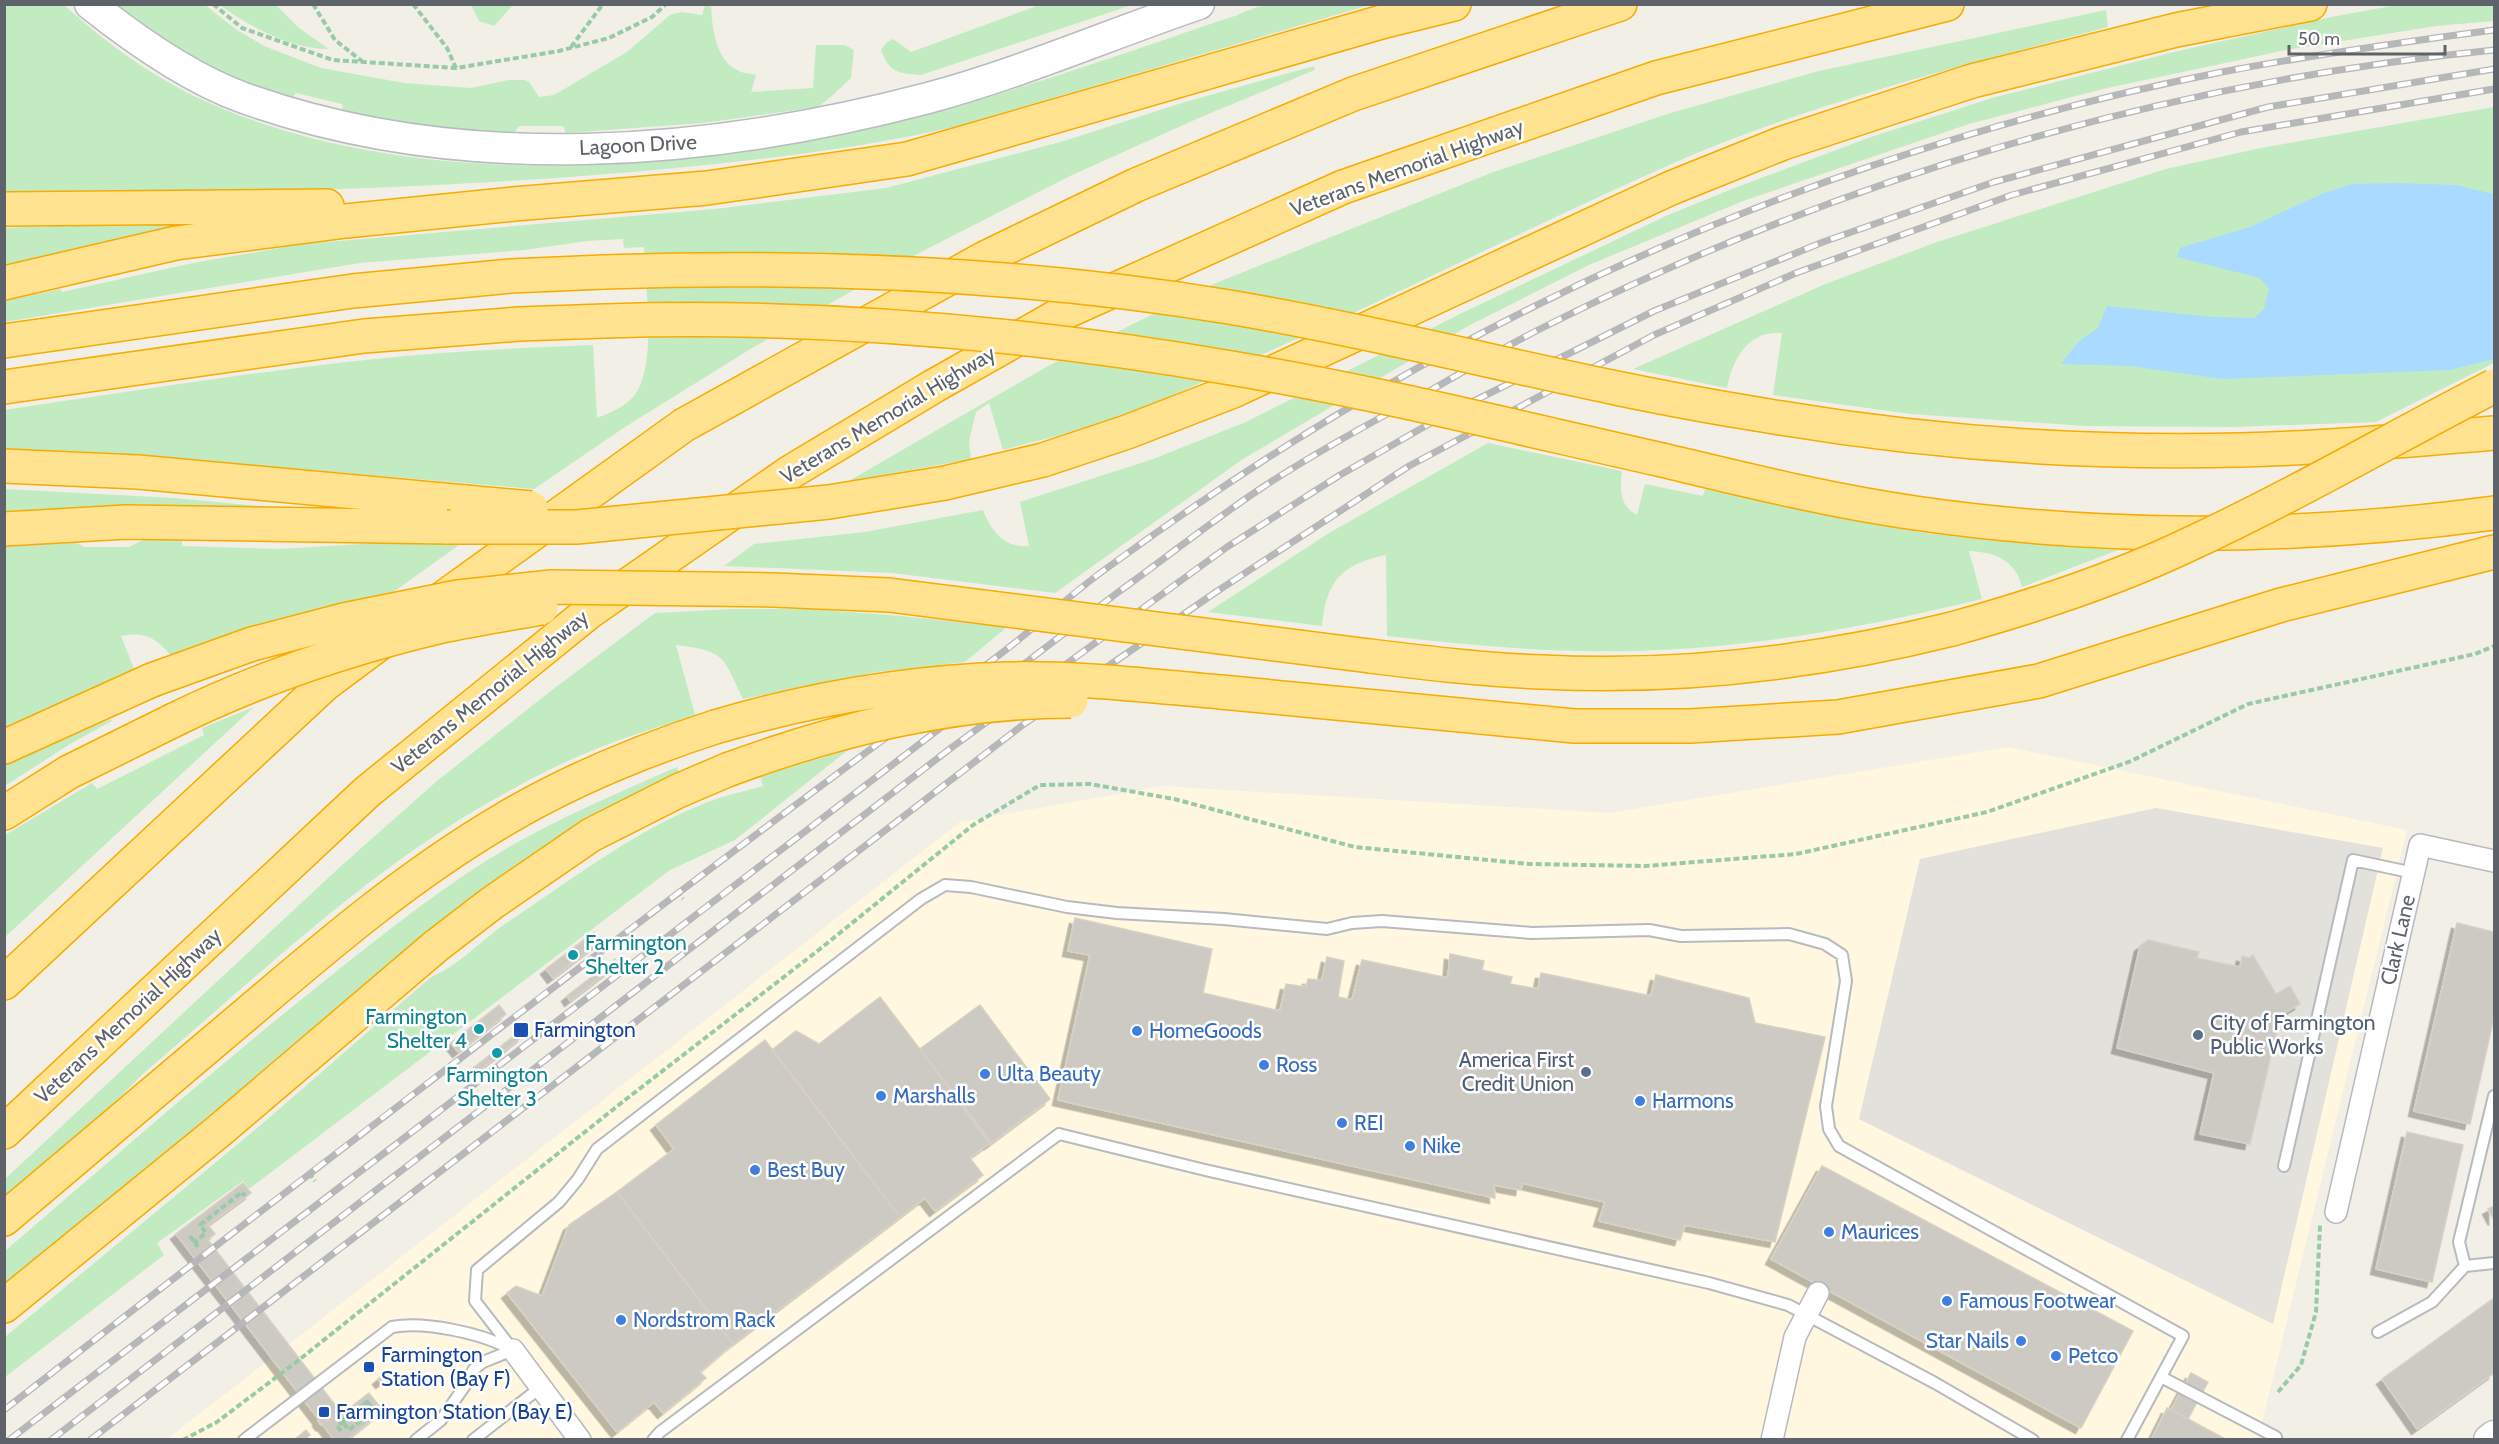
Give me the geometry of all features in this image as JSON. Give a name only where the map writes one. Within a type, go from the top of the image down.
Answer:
[{"type":"highway","points":[[4,283],[176,243],[346,221],[707,188],[906,159],[1385,21],[1454,4]]},
{"type":"highway","points":[[4,983],[325,684],[502,554],[684,425],[985,258],[1136,185],[1353,94],[1620,4]]},
{"type":"highway","name":"Veterans Memorial Highway","points":[[4,1132],[367,792],[589,612],[789,473],[934,386],[1063,313],[1342,187],[1656,78],[1947,4]]},
{"type":"highway","points":[[4,466],[138,472],[456,515],[577,527],[871,496],[945,483],[1043,460],[1127,432],[1233,391],[1671,188],[1783,143],[1972,81],[2176,30],[2310,4]]},
{"type":"highway","points":[[4,209],[514,204]]},
{"type":"highway","points":[[4,341],[353,291],[512,276],[762,268],[851,270],[1003,280],[1151,296],[1337,327],[1670,399],[1856,430],[1960,441],[2123,450],[2241,450],[2395,442],[2494,433]]},
{"type":"highway","points":[[4,387],[364,336],[519,324],[710,319],[871,324],[957,330],[1089,345],[1233,368],[1311,383],[1815,495],[1913,513],[2067,530],[2178,535],[2258,533],[2407,524],[2494,513]]},
{"type":"highway","points":[[4,747],[152,680],[252,644],[382,611],[458,597],[551,587],[801,590],[898,596],[1370,656],[1543,672],[1654,672],[1805,659],[1953,629],[2055,598],[2161,557],[2260,510],[2494,386]]},
{"type":"highway","points":[[4,529],[126,522],[456,515]]},
{"type":"highway","points":[[4,1219],[366,914],[434,863],[505,818],[573,783],[644,752],[715,727],[820,700],[891,688],[972,681],[1049,680],[1221,692],[1574,726],[1690,726],[1838,717],[2039,681],[2282,605],[2494,552]]},
{"type":"highway","points":[[4,813],[69,772],[171,721],[259,683],[377,644],[443,626],[652,590]]},
{"type":"highway","points":[[4,1306],[220,1130],[436,946],[492,903],[591,835],[678,791],[727,770],[819,739],[876,723],[941,711],[1022,703],[1107,701],[1221,692]]},
{"type":"street","name":"Lagoon Drive","points":[[90,4],[137,40],[184,69],[243,98],[342,126],[414,139],[485,148],[601,149],[707,141],[820,122],[901,104],[996,78],[1199,4]]},
{"type":"street","name":"Clark Lane","points":[[2329,1215],[2420,844],[2494,861]]},
{"type":"street","points":[[1772,1440],[1795,1336],[1818,1293]]},
{"type":"street","points":[[513,1350],[580,1440]]},
{"type":"street","points":[[2488,1440],[2494,1436]]},
{"type":"lane","points":[[2284,1166],[2353,860],[2414,873]]},
{"type":"lane","points":[[513,1350],[475,1300],[477,1270],[559,1202],[578,1179],[597,1149],[893,920],[945,885],[971,887],[1067,907],[1117,913],[1224,919],[1327,929],[1352,923],[1382,921],[1532,933],[1649,930],[1681,936],[1789,934],[1825,944],[1842,955],[1846,981],[1826,1106],[1829,1129],[1839,1146],[2183,1336],[2127,1440]]},
{"type":"lane","points":[[2465,1266],[2459,1242],[2494,1096]]},
{"type":"lane","points":[[653,1440],[660,1432],[1059,1134],[1205,1170],[1751,1293],[1788,1305],[1945,1389],[2033,1440]]},
{"type":"lane","points":[[2378,1332],[2432,1302],[2465,1266],[2494,1263]]},
{"type":"lane","points":[[244,1440],[392,1328],[404,1325],[446,1329],[500,1343],[513,1350]]},
{"type":"lane","points":[[416,1440],[441,1420],[474,1369],[483,1362],[513,1350]]},
{"type":"lane","points":[[2161,1377],[2276,1437]]},
{"type":"lane","points":[[473,1440],[540,1387]]},
{"type":"path","points":[[213,4],[242,28],[333,60],[456,68],[571,48],[609,38],[652,17],[666,4]]},
{"type":"path","points":[[313,4],[335,40],[363,62]]},
{"type":"path","points":[[413,4],[447,48],[456,68]]},
{"type":"path","points":[[571,48],[603,4]]},
{"type":"path","points":[[677,891],[683,899]]},
{"type":"path","points":[[309,1173],[315,1181]]},
{"type":"path","points":[[190,1236],[196,1244],[206,1233],[200,1225],[242,1192],[246,1197]]},
{"type":"path","points":[[2278,1392],[2301,1365],[2316,1312],[2318,1236],[2329,1215]]},
{"type":"path","points":[[341,1431],[337,1426],[342,1421],[367,1402],[374,1410],[349,1430],[342,1421]]},
{"type":"shaded area","points":[[2008,747],[2407,830],[2258,1439],[166,1440],[960,822],[1162,786],[1609,813]]},
{"type":"shaded area","points":[[2156,808],[2383,848],[2273,1324],[1859,1119],[1920,859]]},
{"type":"green space","points":[[1042,4],[1132,5],[921,75],[895,70],[881,50],[893,39],[911,52]]},
{"type":"green space","points":[[1271,4],[1370,5],[954,127],[834,149],[673,168],[475,183],[318,190],[5,197],[4,5],[64,5],[113,46],[185,92],[290,132],[381,152],[476,163],[573,165],[671,160],[767,148],[860,131],[947,109],[1031,84]]},
{"type":"green space","points":[[113,5],[205,5],[237,30],[264,46],[321,68],[404,83],[471,88],[508,80],[524,80],[529,82],[539,97],[554,95],[627,52],[670,15],[682,12],[702,15],[705,5],[711,5],[716,41],[724,58],[737,70],[756,75],[751,92],[813,88],[816,45],[845,45],[854,50],[851,78],[818,107],[703,123],[566,133],[563,126],[519,126],[514,133],[414,126],[343,111],[342,104],[296,93],[292,98],[277,94],[233,78],[190,58]]},
{"type":"green space","points":[[220,5],[276,5],[299,28],[329,49],[286,41],[258,29]]},
{"type":"green space","points":[[471,5],[513,5],[494,26],[479,21]]},
{"type":"green space","points":[[2397,5],[2494,5],[2494,21],[2436,26],[2286,50],[2103,89],[1969,124],[1743,201],[1589,265],[1470,325],[1243,459],[1055,593],[892,573],[724,566],[754,544],[865,532],[983,510],[990,525],[1000,537],[1013,544],[1029,546],[1020,502],[1153,459],[1246,422],[1458,315],[1668,215],[1737,187],[1871,137],[1992,98],[2174,52],[2331,17]]},
{"type":"green space","points":[[2106,10],[2108,27],[1875,91],[1704,150],[1604,194],[1382,300],[1139,409],[1089,427],[1003,450],[989,403],[976,412],[969,442],[971,459],[847,482],[1048,366],[1216,283],[1496,171],[1667,114],[1819,71]]},
{"type":"green space","points":[[1314,66],[1315,70],[1201,117],[1070,176],[921,252],[752,348],[625,427],[534,489],[108,453],[5,449],[4,410],[329,364],[511,349],[593,345],[597,418],[625,404],[638,390],[647,359],[648,320],[644,247],[624,248],[623,239],[587,241],[525,250],[360,263],[5,322],[5,301],[60,289],[62,292],[193,263],[303,244],[715,209],[886,188],[1064,141],[1185,102]]},
{"type":"green space","points":[[2494,107],[2494,363],[2376,422],[2233,427],[2085,426],[1911,414],[1773,395],[1782,333],[1765,334],[1755,339],[1743,350],[1734,364],[1727,388],[1633,369],[1823,285],[1934,243],[2166,169],[2261,148]]},
{"type":"green space","points":[[172,221],[173,229],[5,265],[4,228]]},
{"type":"green space","points":[[1488,443],[1622,471],[1621,484],[1624,502],[1637,515],[1645,484],[1703,496],[1705,489],[1925,533],[2118,550],[2022,587],[2015,570],[2003,559],[1987,553],[1969,551],[1982,599],[1834,630],[1684,649],[1558,650],[1484,646],[1387,636],[1386,555],[1358,564],[1339,577],[1328,597],[1322,626],[1208,612],[1329,533]]},
{"type":"green space","points":[[5,489],[174,498],[313,511],[5,511]]},
{"type":"green space","points":[[147,538],[182,538],[182,546],[279,549],[378,543],[459,545],[392,593],[348,603],[171,656],[149,637],[137,634],[121,636],[135,671],[5,727],[5,544],[67,539],[85,547],[129,547]]},
{"type":"green space","points":[[733,609],[809,609],[1007,627],[965,662],[877,672],[743,699],[731,673],[720,658],[704,650],[676,645],[695,715],[620,740],[548,770],[444,829],[399,860],[312,928],[5,1197],[5,1179],[341,866],[437,781],[552,690],[655,613]]},
{"type":"green space","points":[[254,707],[5,937],[5,835],[92,783],[97,789],[204,735],[202,728]]},
{"type":"green space","points":[[111,719],[112,721],[70,744],[5,786],[5,764]]},
{"type":"green space","points":[[848,750],[735,840],[670,870],[249,1189],[243,1181],[157,1243],[164,1255],[5,1377],[5,1337],[262,1124],[431,977],[461,959],[505,924],[582,871],[662,823],[719,798],[763,786],[760,776]]},
{"type":"green space","points":[[677,767],[680,776],[217,1109],[5,1284],[5,1251],[250,1042],[397,924],[441,891],[509,847],[613,795]]},
{"type":"water","points":[[2353,184],[2455,185],[2494,194],[2494,359],[2450,370],[2223,379],[2130,366],[2061,364],[2078,342],[2098,328],[2107,306],[2212,317],[2254,318],[2264,309],[2269,289],[2260,278],[2177,257],[2180,248],[2250,227],[2324,193]]},
{"type":"building","points":[[1075,918],[1212,949],[1203,993],[1280,1011],[1286,984],[1306,987],[1308,979],[1322,980],[1327,957],[1344,961],[1338,997],[1352,1000],[1362,960],[1448,978],[1450,954],[1484,961],[1482,970],[1512,977],[1510,984],[1538,989],[1541,973],[1651,996],[1656,975],[1749,998],[1755,1023],[1825,1037],[1775,1242],[1685,1225],[1680,1240],[1599,1221],[1605,1202],[1522,1183],[1521,1190],[1494,1185],[1495,1198],[1058,1100],[1090,955],[1068,951]]},
{"type":"building","points":[[2457,923],[2494,932],[2494,1017],[2470,1124],[2414,1111]]},
{"type":"building","name":"Farmington Shelter 2","points":[[594,932],[601,941],[553,978],[546,969]]},
{"type":"building","name":"City of Farmington Public Works","points":[[2148,940],[2199,952],[2197,958],[2240,967],[2242,956],[2249,958],[2253,955],[2276,994],[2290,986],[2300,1004],[2276,1018],[2279,1022],[2250,1144],[2200,1134],[2214,1073],[2117,1048],[2140,946]]},
{"type":"building","points":[[615,959],[618,964],[570,1001],[567,996]]},
{"type":"building","name":"Marshalls","points":[[880,997],[991,1142],[970,1158],[983,1175],[935,1211],[925,1198],[900,1217],[772,1050],[796,1031],[819,1044]]},
{"type":"building","name":"Farmington Shelter 4","points":[[499,1005],[506,1014],[458,1052],[451,1043]]},
{"type":"building","name":"Ulta Beauty","points":[[980,1005],[1050,1099],[990,1144],[920,1049]]},
{"type":"building","name":"Farmington Shelter 3","points":[[519,1032],[523,1036],[475,1074],[472,1069]]},
{"type":"building","name":"Best Buy","points":[[765,1040],[900,1217],[733,1344],[617,1192],[674,1149],[656,1125]]},
{"type":"building","points":[[2407,1132],[2463,1145],[2432,1282],[2376,1269]]},
{"type":"building","points":[[1822,1166],[2133,1331],[2081,1428],[1771,1259]]},
{"type":"building","points":[[243,1183],[251,1193],[208,1225],[215,1234],[208,1240],[342,1414],[369,1393],[383,1411],[347,1440],[332,1440],[333,1438],[176,1234]]},
{"type":"building","name":"Nordstrom Rack","points":[[617,1192],[733,1344],[700,1372],[706,1378],[663,1413],[654,1402],[617,1432],[507,1293],[516,1286],[542,1296],[569,1225]]},
{"type":"building","points":[[2494,1206],[2494,1220],[2488,1209]]},
{"type":"building","points":[[2494,1298],[2494,1373],[2417,1429],[2382,1379]]},
{"type":"building","points":[[385,1373],[389,1377],[381,1383],[378,1379]]},
{"type":"building","points":[[2191,1373],[2208,1382],[2188,1419],[2171,1410]]},
{"type":"building","points":[[2167,1408],[2188,1419],[2227,1440],[2151,1440]]},
{"type":"building","points":[[328,1414],[331,1418],[321,1425],[318,1421]]},
{"type":"building","points":[[306,1430],[310,1435],[304,1440],[294,1440]]},
{"type":"railway","points":[[4,1410],[559,983],[998,656],[1101,573],[1164,527],[1267,458],[1426,363],[1535,306],[1616,267],[1700,231],[1784,197],[1958,138],[2046,113],[2222,72],[2358,49],[2494,30]]},
{"type":"railway","points":[[9,1440],[1117,593],[1263,487],[1347,436],[1538,330],[1651,276],[1766,228],[1884,184],[2003,146],[2124,114],[2247,87],[2370,65],[2494,50]]},
{"type":"railway","points":[[51,1440],[951,748],[1227,547],[1340,475],[1436,420],[1654,311],[1823,242],[1994,182],[2268,107],[2494,69]]},
{"type":"railway","points":[[90,1440],[1024,724],[1216,592],[1409,466],[1654,335],[1796,273],[2012,195],[2241,132],[2494,89]]},
{"type":"place","name":"Farmington Shelter 2","points":[[573,955]]},
{"type":"place","name":"Farmington Shelter 4","points":[[479,1029]]},
{"type":"place","name":"Farmington","points":[[521,1030]]},
{"type":"place","name":"HomeGoods","points":[[1137,1031]]},
{"type":"place","name":"City of Farmington Public Works","points":[[2198,1035]]},
{"type":"place","name":"Farmington Shelter 3","points":[[497,1053]]},
{"type":"place","name":"Ross","points":[[1264,1065]]},
{"type":"place","name":"America First Credit Union","points":[[1586,1072]]},
{"type":"place","name":"Ulta Beauty","points":[[985,1074]]},
{"type":"place","name":"Marshalls","points":[[881,1096]]},
{"type":"place","name":"Harmons","points":[[1640,1101]]},
{"type":"place","name":"REI","points":[[1342,1123]]},
{"type":"place","name":"Nike","points":[[1410,1146]]},
{"type":"place","name":"Best Buy","points":[[755,1170]]},
{"type":"place","name":"Maurices","points":[[1829,1232]]},
{"type":"place","name":"Famous Footwear","points":[[1947,1301]]},
{"type":"place","name":"Nordstrom Rack","points":[[621,1320]]},
{"type":"place","name":"Star Nails","points":[[2021,1341]]},
{"type":"place","name":"Petco","points":[[2056,1356]]},
{"type":"place","name":"Farmington Station (Bay F)","points":[[369,1367]]},
{"type":"place","name":"Farmington Station (Bay E)","points":[[324,1412]]}]
